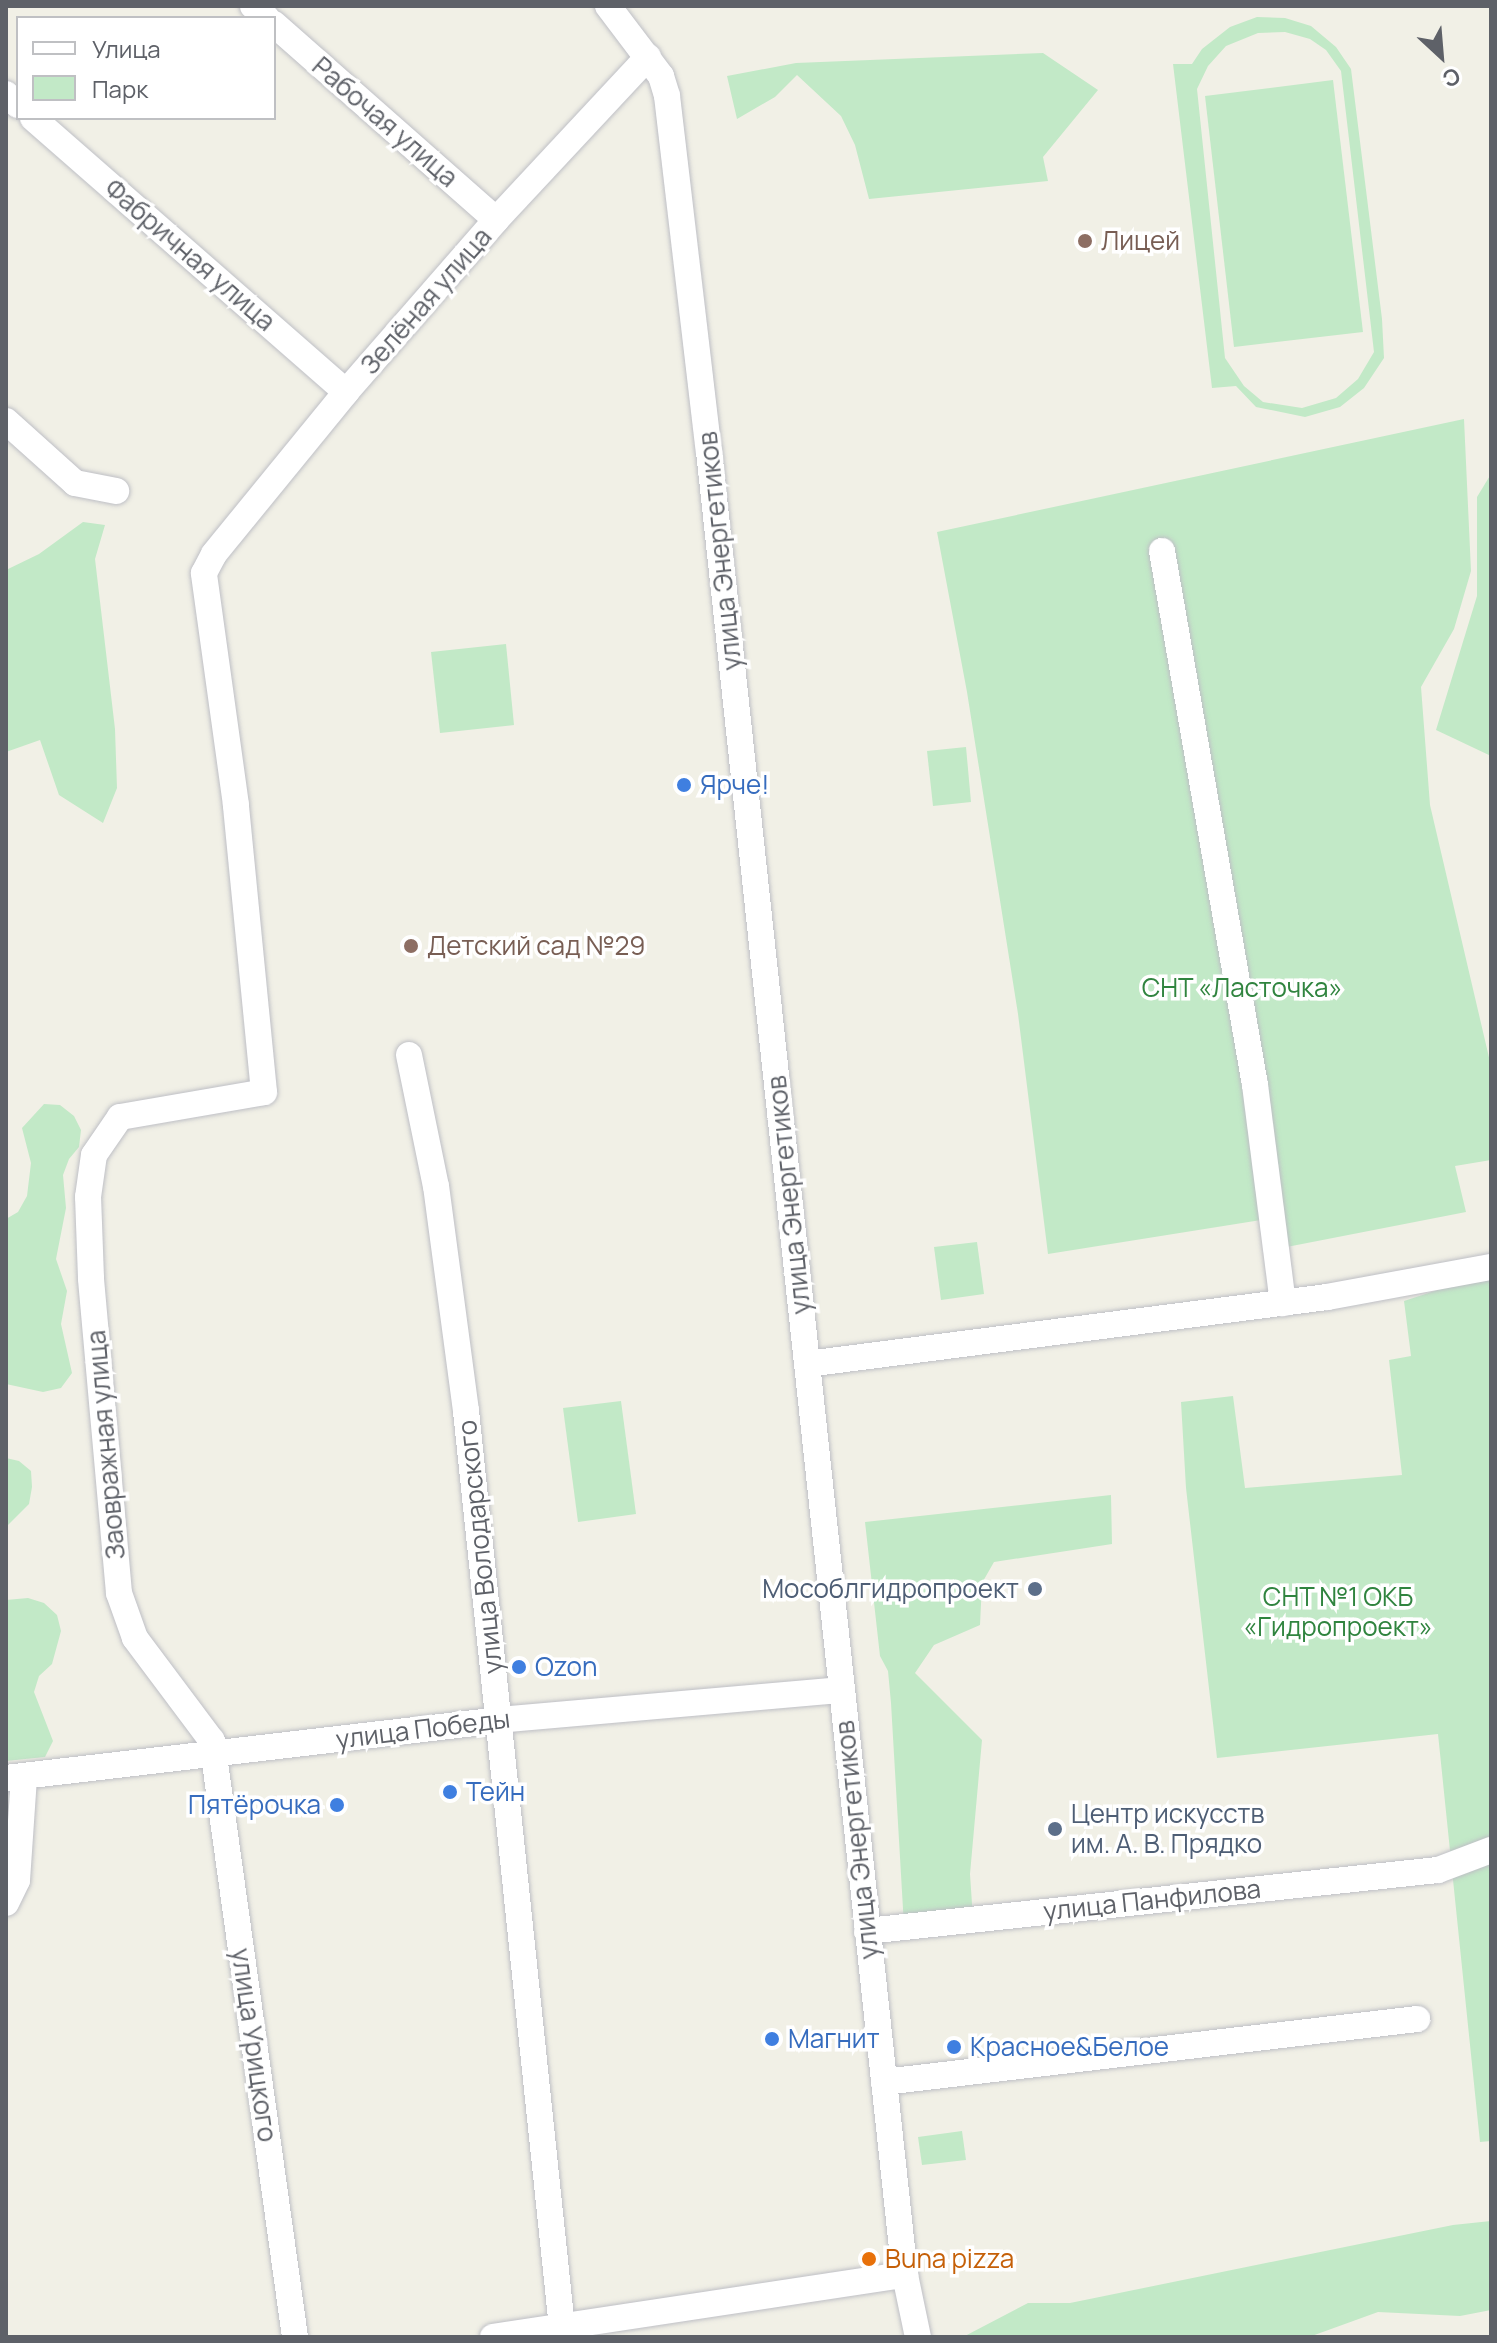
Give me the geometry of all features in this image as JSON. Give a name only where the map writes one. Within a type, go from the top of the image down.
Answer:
[{"type":"street","name":"улица Энергетиков","points":[[608,6],[661,76],[667,96],[709,451],[905,2275],[918,2337]]},
{"type":"street","name":"Рабочая улица","points":[[276,26],[496,220]]},
{"type":"street","name":"Зелёная улица","points":[[120,1117],[264,1092],[236,805],[204,573],[214,554],[346,392],[496,220],[648,57]]},
{"type":"street","name":"Фабричная улица","points":[[35,120],[346,392]]},
{"type":"street","points":[[6,421],[75,483],[116,491]]},
{"type":"street","points":[[1162,551],[1255,1085],[1283,1303]]},
{"type":"street","name":"улица Володарского","points":[[409,1055],[436,1186],[452,1300],[562,2328]]},
{"type":"street","name":"Заовражная улица","points":[[120,1117],[94,1155],[88,1197],[91,1278],[119,1593],[135,1638],[212,1741],[213,1754]]},
{"type":"street","points":[[807,1364],[1391,1288],[1491,1267]]},
{"type":"street","name":"улица Победы","points":[[15,1777],[498,1720],[841,1690]]},
{"type":"street","name":"улица Урицкого","points":[[213,1754],[295,2337]]},
{"type":"street","points":[[6,1903],[17,1880],[15,1777]]},
{"type":"street","name":"улица Панфилова","points":[[867,1931],[1438,1870],[1491,1850]]},
{"type":"street","points":[[884,2082],[1417,2019]]},
{"type":"street","points":[[493,2337],[905,2275]]},
{"type":"green space","points":[[1257,17],[1285,18],[1311,26],[1336,47],[1351,69],[1382,319],[1384,358],[1364,388],[1340,407],[1305,417],[1256,407],[1236,386],[1212,388],[1173,64],[1192,64],[1202,49],[1230,27]],"holes":[[[1285,32],[1310,39],[1326,50],[1341,71],[1374,352],[1358,379],[1336,398],[1302,408],[1263,402],[1244,386],[1225,358],[1197,89],[1208,66],[1226,46],[1258,33]]]},
{"type":"green space","points":[[1043,53],[1098,90],[1043,157],[1048,181],[869,199],[855,145],[841,116],[797,75],[775,97],[737,119],[727,76],[796,63]]},
{"type":"green space","points":[[1333,80],[1363,332],[1234,347],[1205,96]]},
{"type":"green space","name":"СНТ «Ласточка»","points":[[1464,419],[1471,571],[1454,629],[1421,687],[1430,805],[1491,1066],[1491,1160],[1455,1166],[1466,1212],[1266,1251],[1261,1220],[1048,1254],[1018,1014],[967,692],[937,532]]},
{"type":"green space","points":[[1491,474],[1491,756],[1436,730],[1477,596],[1477,497]]},
{"type":"green space","points":[[83,522],[105,525],[95,559],[115,729],[117,788],[103,823],[59,795],[40,740],[6,752],[6,570],[39,554]]},
{"type":"green space","points":[[506,644],[514,725],[440,733],[431,652]]},
{"type":"green space","points":[[966,747],[971,802],[933,806],[927,751]]},
{"type":"green space","points":[[44,1104],[60,1105],[74,1116],[81,1130],[79,1147],[69,1159],[63,1175],[66,1208],[56,1259],[67,1291],[61,1324],[72,1373],[61,1388],[43,1392],[6,1384],[6,1219],[18,1212],[27,1196],[31,1163],[22,1128]]},
{"type":"green space","points":[[977,1242],[984,1294],[941,1300],[934,1247]]},
{"type":"green space","name":"СНТ №1 ОКБ «Гидропроект»","points":[[1491,1277],[1491,2141],[1480,2142],[1438,1734],[1217,1758],[1186,1488],[1181,1402],[1233,1396],[1245,1488],[1402,1475],[1389,1360],[1411,1356],[1404,1301],[1465,1281]]},
{"type":"green space","points":[[621,1401],[636,1514],[578,1522],[563,1408]]},
{"type":"green space","points":[[6,1458],[19,1461],[31,1471],[32,1487],[29,1504],[6,1527]]},
{"type":"green space","points":[[1111,1495],[1112,1544],[994,1562],[982,1583],[980,1625],[934,1645],[915,1673],[982,1740],[970,1874],[973,1919],[904,1926],[888,1671],[880,1656],[865,1522]]},
{"type":"green space","points":[[28,1598],[44,1603],[57,1615],[61,1631],[52,1664],[39,1676],[34,1692],[53,1741],[45,1757],[6,1761],[6,1600]]},
{"type":"green space","points":[[962,2131],[966,2160],[922,2165],[918,2137]]},
{"type":"green space","points":[[1491,2221],[1491,2310],[1460,2316],[1378,2312],[1309,2337],[963,2337],[1028,2303],[1070,2303],[1453,2225]]},
{"type":"place","name":"Лицей","points":[[1085,241]]},
{"type":"place","name":"Ярче!","points":[[684,785]]},
{"type":"place","name":"Детский сад №29","points":[[411,946]]},
{"type":"place","name":"Мособлгидропроект","points":[[1035,1589]]},
{"type":"place","name":"Ozon","points":[[519,1667]]},
{"type":"place","name":"Тейн","points":[[450,1792]]},
{"type":"place","name":"Пятёрочка","points":[[337,1805]]},
{"type":"place","name":"Центр искусств им. А. В. Прядко","points":[[1055,1829]]},
{"type":"place","name":"Магнит","points":[[772,2039]]},
{"type":"place","name":"Красное&Белое","points":[[954,2047]]},
{"type":"place","name":"Buna pizza","points":[[869,2259]]}]
